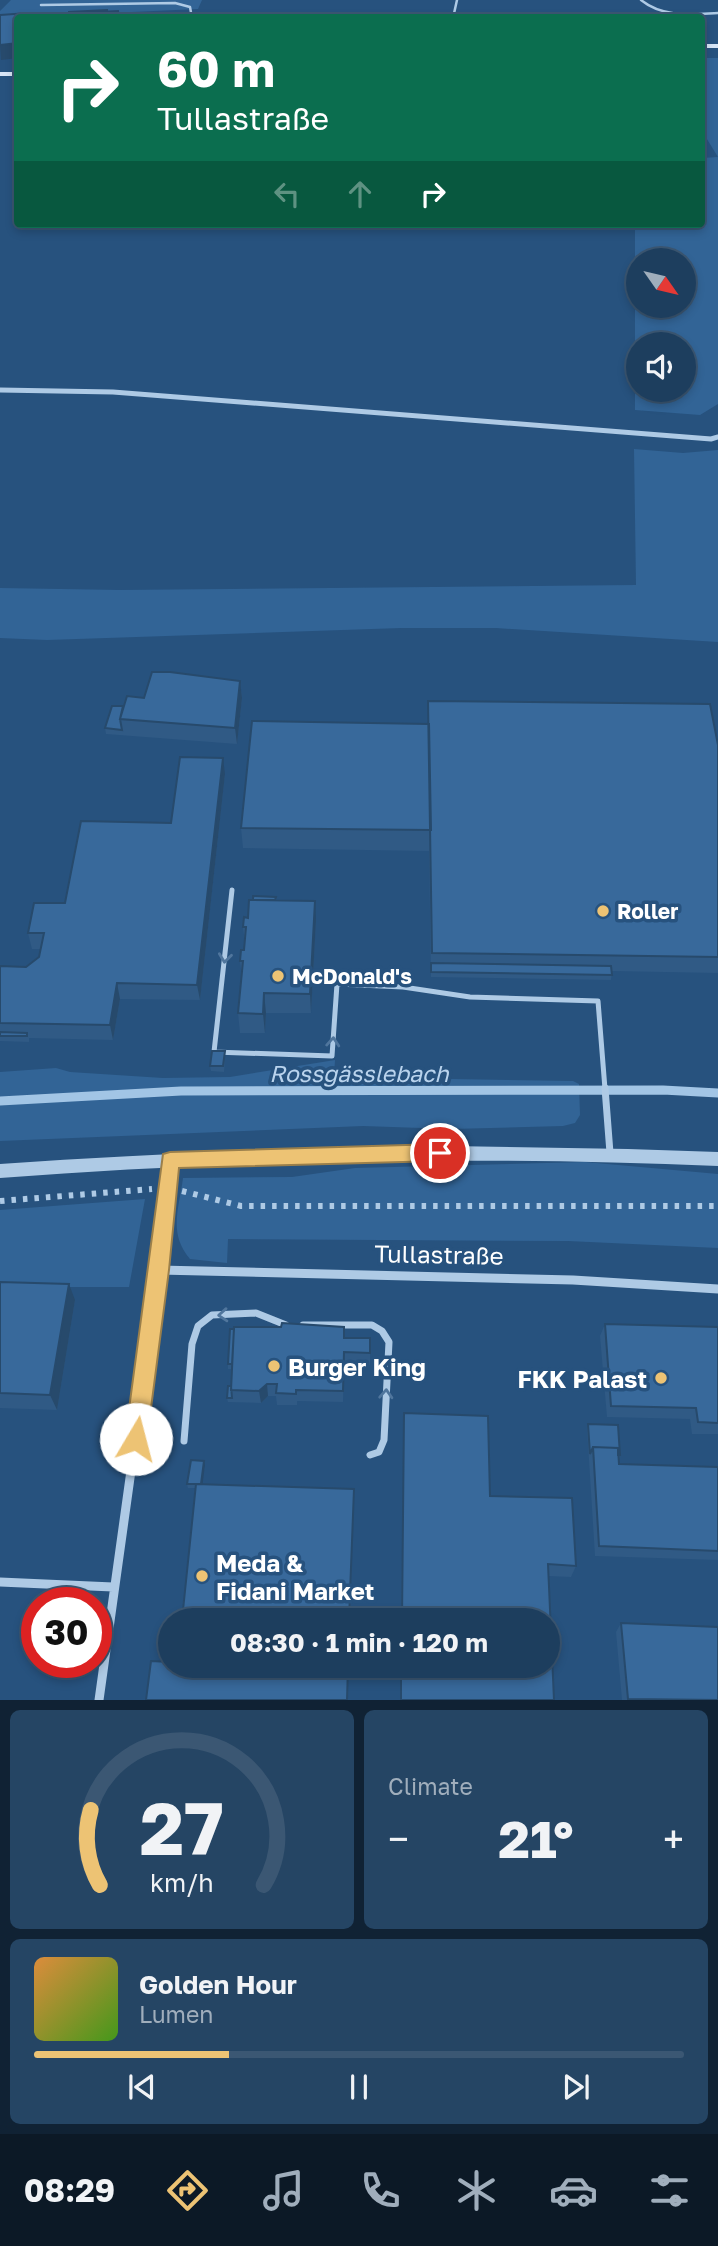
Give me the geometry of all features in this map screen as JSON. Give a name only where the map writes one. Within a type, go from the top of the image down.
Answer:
[{"type":"street","points":[[0,390],[113,392],[711,439],[718,437]]},
{"type":"street","points":[[0,1171],[170,1160],[440,1153],[610,1153],[718,1159]]},
{"type":"street","points":[[99,1700],[159,1270],[170,1160]]},
{"type":"street","name":"Tullastraße","points":[[159,1270],[573,1280],[718,1289]]},
{"type":"street","points":[[0,1582],[113,1587]]},
{"type":"lane","points":[[641,0],[656,9],[718,13]]},
{"type":"lane","points":[[41,5],[175,3],[190,7],[191,14]]},
{"type":"lane","points":[[232,890],[214,1052],[332,1056],[337,984],[403,987],[470,997],[598,1001],[610,1153]]},
{"type":"lane","points":[[184,1441],[192,1344],[198,1326],[212,1315],[256,1313],[284,1325],[372,1325],[382,1331],[388,1342],[384,1440],[379,1452],[370,1455]]},
{"type":"path","points":[[0,1201],[167,1187],[241,1206],[718,1206]]},
{"type":"shaded area","points":[[11,0],[202,0],[198,9],[14,14],[14,17],[0,18],[0,11]]},
{"type":"shaded area","points":[[705,58],[718,58],[718,157],[705,136]]},
{"type":"shaded area","points":[[718,157],[718,404],[700,415],[635,410],[635,402],[696,402],[696,332],[635,332],[635,318],[696,318],[696,248],[635,248],[635,228],[705,228],[705,158]]},
{"type":"shaded area","points":[[634,449],[683,453],[718,450],[718,642],[496,628],[401,628],[47,640],[0,638],[0,588],[120,590],[636,585]]},
{"type":"shaded area","points":[[335,1060],[334,1077],[573,1081],[579,1084],[580,1115],[575,1123],[563,1126],[451,1129],[363,1126],[0,1141],[0,1072],[56,1068],[70,1072],[163,1078],[230,1077]]},
{"type":"shaded area","points":[[585,1162],[718,1174],[718,1248],[568,1241],[228,1239],[227,1263],[190,1259],[183,1249],[177,1230],[183,1178],[292,1177],[355,1168]]},
{"type":"shaded area","points":[[145,1199],[129,1287],[0,1287],[0,1210]]},
{"type":"building","points":[[107,11],[69,13],[69,12]]},
{"type":"building","points":[[118,11],[118,14],[62,14]]},
{"type":"building","points":[[14,14],[14,43],[0,45],[0,15]]},
{"type":"building","points":[[152,672],[240,681],[235,728],[120,719],[127,696],[144,698]]},
{"type":"building","points":[[428,701],[710,704],[718,745],[718,957],[432,953]]},
{"type":"building","points":[[112,706],[123,706],[120,719],[122,730],[105,728]]},
{"type":"building","points":[[252,721],[429,724],[431,830],[241,828]]},
{"type":"building","points":[[180,757],[223,758],[197,985],[117,983],[110,1025],[0,1023],[0,966],[26,967],[39,957],[44,933],[28,933],[34,903],[65,903],[81,821],[171,823]]},
{"type":"building","points":[[253,896],[276,897],[275,900],[253,900]]},
{"type":"building","name":"McDonald's","points":[[249,900],[315,901],[310,994],[264,993],[263,1014],[238,1013],[243,961],[240,961],[241,950],[244,950],[246,927],[243,927],[244,917],[248,918]]},
{"type":"building","points":[[431,963],[611,966],[612,975],[431,972]]},
{"type":"building","points":[[0,1032],[27,1033],[27,1036],[0,1036]]},
{"type":"building","points":[[212,1051],[225,1051],[223,1066],[210,1066]]},
{"type":"building","points":[[0,1282],[69,1284],[50,1395],[0,1393]]},
{"type":"building","points":[[282,1323],[344,1327],[344,1338],[370,1338],[370,1353],[344,1352],[343,1391],[296,1390],[296,1394],[276,1393],[277,1384],[267,1384],[259,1391],[231,1390],[234,1327],[281,1327]]},
{"type":"building","name":"FKK Palast","points":[[605,1324],[718,1327],[718,1423],[698,1422],[696,1408],[611,1406]]},
{"type":"building","points":[[230,1329],[234,1329],[232,1364],[228,1364]]},
{"type":"building","points":[[228,1386],[231,1386],[232,1398],[227,1398]]},
{"type":"building","points":[[404,1413],[488,1416],[490,1496],[572,1498],[576,1566],[548,1564],[550,1608],[402,1608]]},
{"type":"building","points":[[588,1424],[618,1425],[620,1455],[618,1448],[593,1447],[590,1454]]},
{"type":"building","points":[[593,1447],[618,1448],[619,1464],[718,1467],[718,1551],[599,1546]]},
{"type":"building","points":[[191,1460],[204,1461],[201,1484],[187,1484]]},
{"type":"building","points":[[196,1484],[354,1489],[349,1608],[183,1608]]},
{"type":"building","points":[[621,1623],[718,1627],[718,1700],[628,1699]]},
{"type":"building","points":[[151,1661],[158,1661],[158,1678],[348,1678],[347,1700],[146,1700]]},
{"type":"building","points":[[401,1678],[553,1678],[554,1700],[401,1700]]},
{"type":"waterway","name":"Rossgässlebach","points":[[0,1101],[181,1091],[663,1090],[718,1093]]},
{"type":"place","name":"Roller","points":[[603,911]]},
{"type":"place","name":"McDonald's","points":[[278,976]]},
{"type":"place","name":"Burger King","points":[[274,1366]]},
{"type":"place","name":"FKK Palast","points":[[661,1378]]},
{"type":"place","name":"Meda & Fidani Market","points":[[202,1576]]},
{"type":"route","points":[[136,1439],[159,1270],[170,1160],[440,1153]]}]
